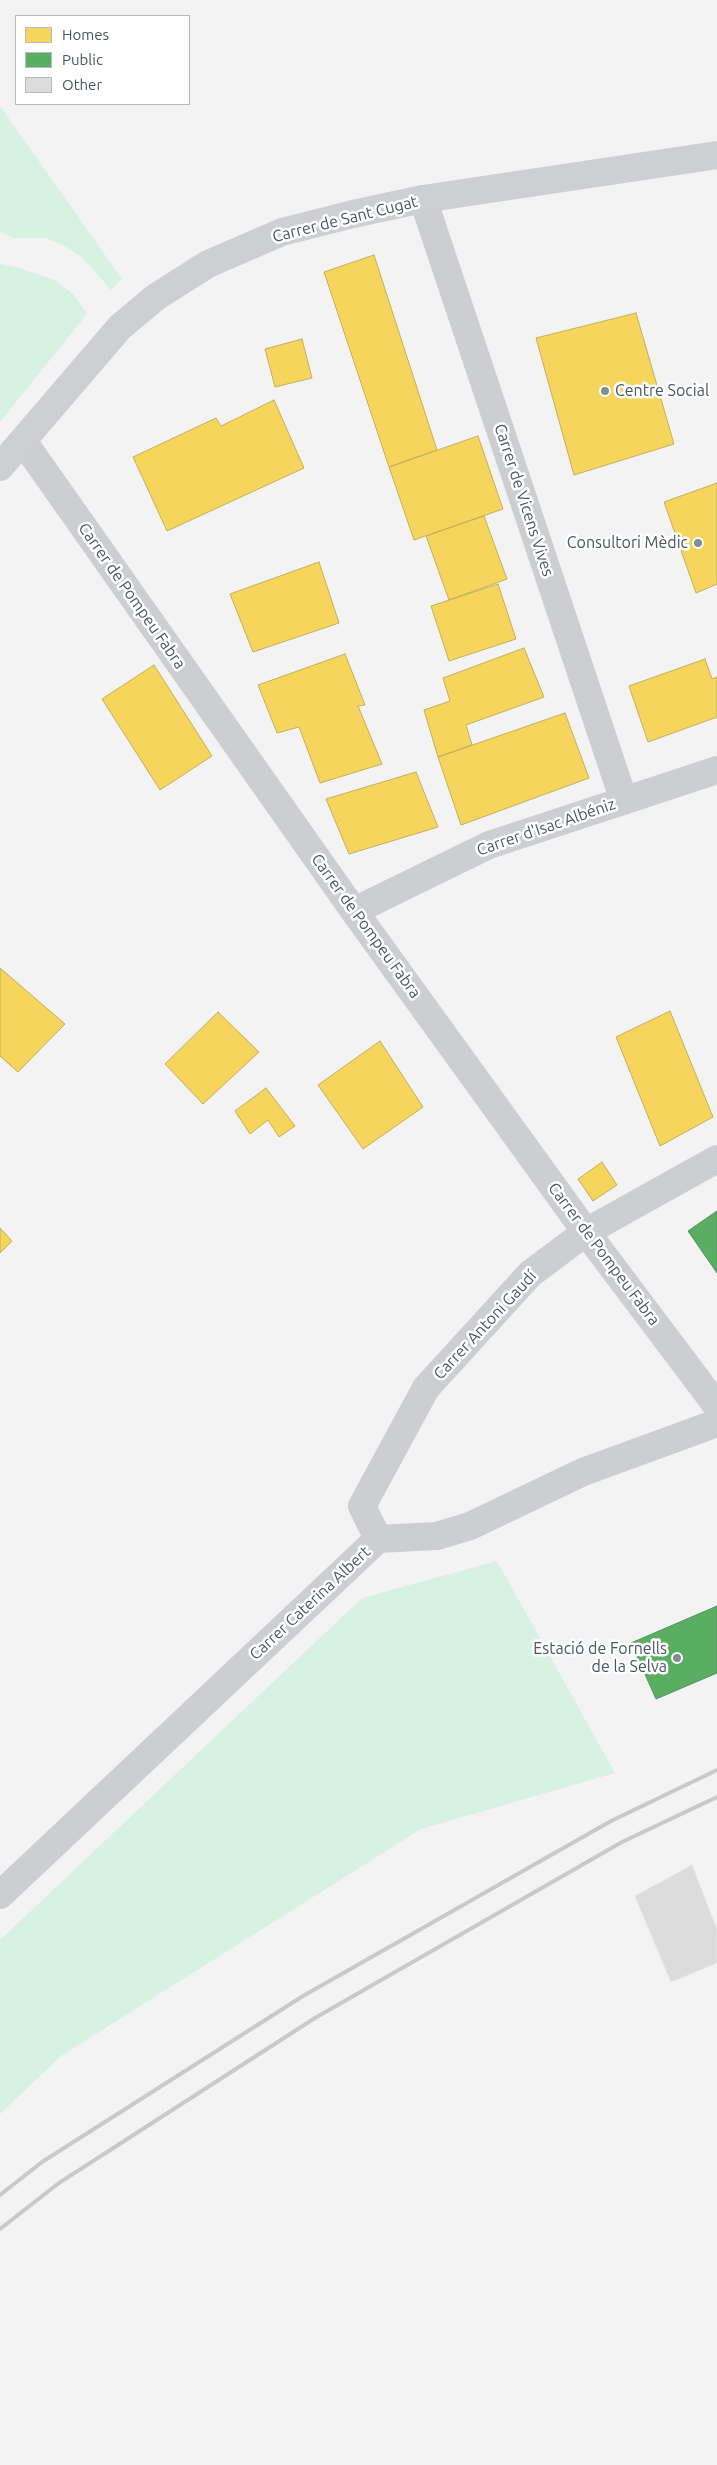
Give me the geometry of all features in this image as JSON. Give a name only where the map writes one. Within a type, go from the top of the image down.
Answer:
[{"type":"street","name":"Carrer de Sant Cugat","points":[[0,468],[120,327],[156,297],[208,264],[282,232],[423,199],[717,155]]},
{"type":"street","name":"Carrer de Vicens Vives","points":[[423,199],[624,801]]},
{"type":"street","name":"Carrer de Pompeu Fabra","points":[[23,441],[354,911],[586,1232],[717,1406]]},
{"type":"street","name":"Carrer d'Isac Albéniz","points":[[354,911],[489,844],[717,770]]},
{"type":"street","name":"Carrer Antoni Gaudí","points":[[378,1539],[362,1506],[426,1388],[530,1274],[586,1232],[717,1159]]},
{"type":"street","name":"Carrer Caterina Albert","points":[[0,1895],[378,1539],[437,1536],[470,1526],[584,1472],[717,1423]]},
{"type":"green space","points":[[0,106],[122,279],[111,290],[83,258],[66,247],[46,238],[14,238],[0,232]]},
{"type":"green space","points":[[0,264],[16,267],[54,280],[73,294],[87,314],[0,422]]},
{"type":"green space","points":[[497,1561],[615,1773],[421,1829],[61,2056],[0,2114],[0,1940],[362,1598]]},
{"type":"building: Homes","points":[[374,255],[437,450],[389,467],[324,272]]},
{"type":"building: Homes","name":"Centre Social","points":[[636,313],[674,444],[574,475],[536,338]]},
{"type":"building: Homes","points":[[302,339],[312,378],[275,387],[265,349]]},
{"type":"building: Homes","points":[[274,400],[304,468],[167,531],[133,457],[216,418],[221,426]]},
{"type":"building: Homes","points":[[478,436],[503,509],[414,540],[389,467]]},
{"type":"building: Homes","name":"Consultori Mèdic","points":[[717,483],[717,584],[696,593],[664,502]]},
{"type":"building: Homes","points":[[484,516],[507,579],[449,600],[426,536]]},
{"type":"building: Homes","points":[[319,562],[339,623],[253,652],[230,594]]},
{"type":"building: Homes","points":[[498,584],[516,639],[449,661],[431,606]]},
{"type":"building: Homes","points":[[524,648],[544,697],[466,725],[472,745],[438,757],[424,710],[450,701],[443,678]]},
{"type":"building: Homes","points":[[345,654],[365,705],[358,706],[382,764],[320,783],[299,727],[277,733],[258,685]]},
{"type":"building: Homes","points":[[705,659],[712,679],[717,677],[717,717],[648,742],[629,686]]},
{"type":"building: Homes","points":[[154,665],[212,756],[160,790],[102,699]]},
{"type":"building: Homes","points":[[565,713],[589,778],[461,825],[438,757]]},
{"type":"building: Homes","points":[[416,772],[438,827],[349,854],[326,799]]},
{"type":"building: Homes","points":[[0,968],[65,1024],[18,1072],[0,1056]]},
{"type":"building: Homes","points":[[670,1011],[713,1117],[660,1146],[616,1037]]},
{"type":"building: Homes","points":[[218,1012],[259,1052],[203,1104],[165,1064]]},
{"type":"building: Homes","points":[[380,1041],[423,1107],[363,1149],[318,1085]]},
{"type":"building: Homes","points":[[266,1088],[295,1126],[279,1137],[268,1120],[250,1134],[235,1111]]},
{"type":"building: Homes","points":[[602,1162],[617,1185],[593,1201],[578,1179]]},
{"type":"building: Homes","points":[[0,1228],[12,1241],[0,1253]]},
{"type":"building: Public","points":[[717,1211],[717,1273],[688,1231]]},
{"type":"building: Public","name":"Estació de Fornells de la Selva","points":[[717,1606],[717,1673],[656,1699],[631,1643]]},
{"type":"building: Other","points":[[692,1865],[717,1930],[717,1963],[671,1982],[635,1896]]},
{"type":"railway","points":[[0,2195],[42,2162],[303,1996],[611,1821],[717,1770]]},
{"type":"railway","points":[[0,2229],[59,2183],[315,2018],[622,1842],[717,1797]]},
{"type":"place","name":"Centre Social","points":[[605,391]]},
{"type":"place","name":"Consultori Mèdic","points":[[698,543]]},
{"type":"place","name":"Estació de Fornells de la Selva","points":[[677,1658]]}]
